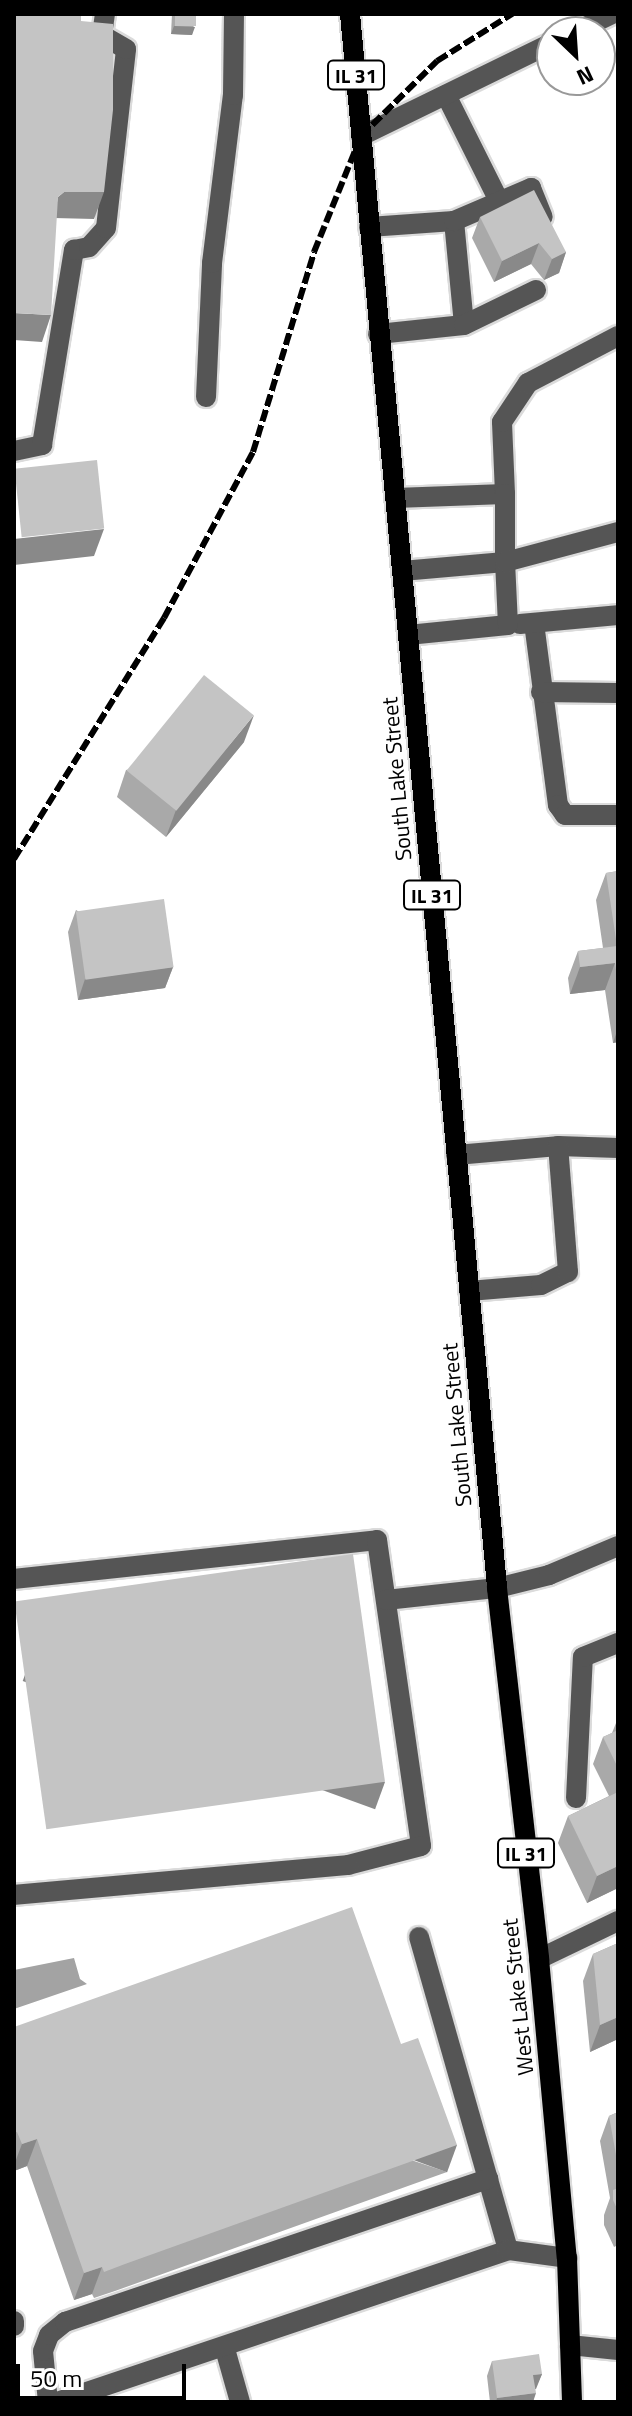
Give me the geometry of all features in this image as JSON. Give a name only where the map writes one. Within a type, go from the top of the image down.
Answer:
[{"type":"main road","name":"South Lake Street","points":[[350,14],[497,1588]]},
{"type":"main road","name":"West Lake Street","points":[[497,1588],[539,1959],[567,2258],[572,2402]]},
{"type":"street","points":[[14,451],[42,445],[74,250],[89,247],[106,228],[126,49],[102,35],[105,14]]},
{"type":"street","points":[[206,397],[212,263],[233,95],[234,14]]},
{"type":"street","points":[[361,136],[536,51]]},
{"type":"street","points":[[446,95],[499,201]]},
{"type":"street","points":[[369,227],[454,221],[531,188],[551,238]]},
{"type":"street","points":[[454,221],[464,325]]},
{"type":"street","points":[[378,334],[464,325],[536,290]]},
{"type":"street","points":[[508,625],[502,422],[528,383],[618,336]]},
{"type":"street","points":[[395,498],[505,494]]},
{"type":"street","points":[[402,571],[505,562],[618,532]]},
{"type":"street","points":[[408,635],[618,615]]},
{"type":"street","points":[[534,623],[558,805],[565,815],[618,815]]},
{"type":"street","points":[[541,692],[618,693]]},
{"type":"street","points":[[456,1155],[558,1146],[618,1148]]},
{"type":"street","points":[[469,1291],[541,1285],[568,1272],[558,1146]]},
{"type":"street","points":[[14,1579],[377,1540],[421,1846],[348,1865],[14,1895]]},
{"type":"street","points":[[386,1600],[497,1588],[549,1575],[618,1546]]},
{"type":"street","points":[[576,1798],[583,1657],[618,1643]]},
{"type":"street","points":[[539,1959],[618,1921]]},
{"type":"street","points":[[419,1937],[508,2250]]},
{"type":"street","points":[[48,2402],[43,2351],[49,2335],[65,2322],[488,2179]]},
{"type":"street","points":[[57,2402],[225,2349],[508,2250],[567,2258]]},
{"type":"street","points":[[570,2345],[618,2350]]},
{"type":"street","points":[[225,2349],[240,2402]]},
{"type":"shaded area","points":[[74,1958],[80,1979],[87,1984],[14,2009],[14,1970]]},
{"type":"building","points":[[14,14],[81,14],[81,21],[113,24],[113,110],[104,192],[64,192],[58,197],[51,315],[14,313]]},
{"type":"building","points":[[175,14],[196,14],[196,26],[175,26]]},
{"type":"building","points":[[534,190],[566,252],[552,259],[539,243],[502,261],[480,217]]},
{"type":"building","points":[[97,460],[104,529],[22,537],[14,469]]},
{"type":"building","points":[[204,675],[254,715],[176,811],[127,771]]},
{"type":"building","points":[[618,871],[618,984],[615,963],[580,967],[578,951],[617,946],[606,873]]},
{"type":"building","points":[[164,899],[174,967],[85,980],[76,911]]},
{"type":"building","points":[[353,1554],[385,1782],[46,1829],[14,1602]]},
{"type":"building","points":[[618,1730],[618,1768],[603,1737]]},
{"type":"building","points":[[618,1792],[618,1866],[597,1876],[568,1816]]},
{"type":"building","points":[[352,1907],[401,2044],[418,2038],[457,2145],[104,2272],[102,2267],[84,2273],[37,2139],[22,2144],[17,2132],[14,2133],[14,2027]]},
{"type":"building","points":[[618,1943],[618,2017],[600,2025],[593,1954]]},
{"type":"building","points":[[618,2112],[618,2166],[609,2116]]},
{"type":"building","points":[[618,2188],[618,2211],[613,2190]]},
{"type":"building","points":[[539,2354],[542,2374],[533,2375],[536,2393],[497,2398],[492,2361]]},
{"type":"railway","points":[[14,859],[164,618],[253,452],[314,252],[361,136],[437,61],[512,14]]}]
